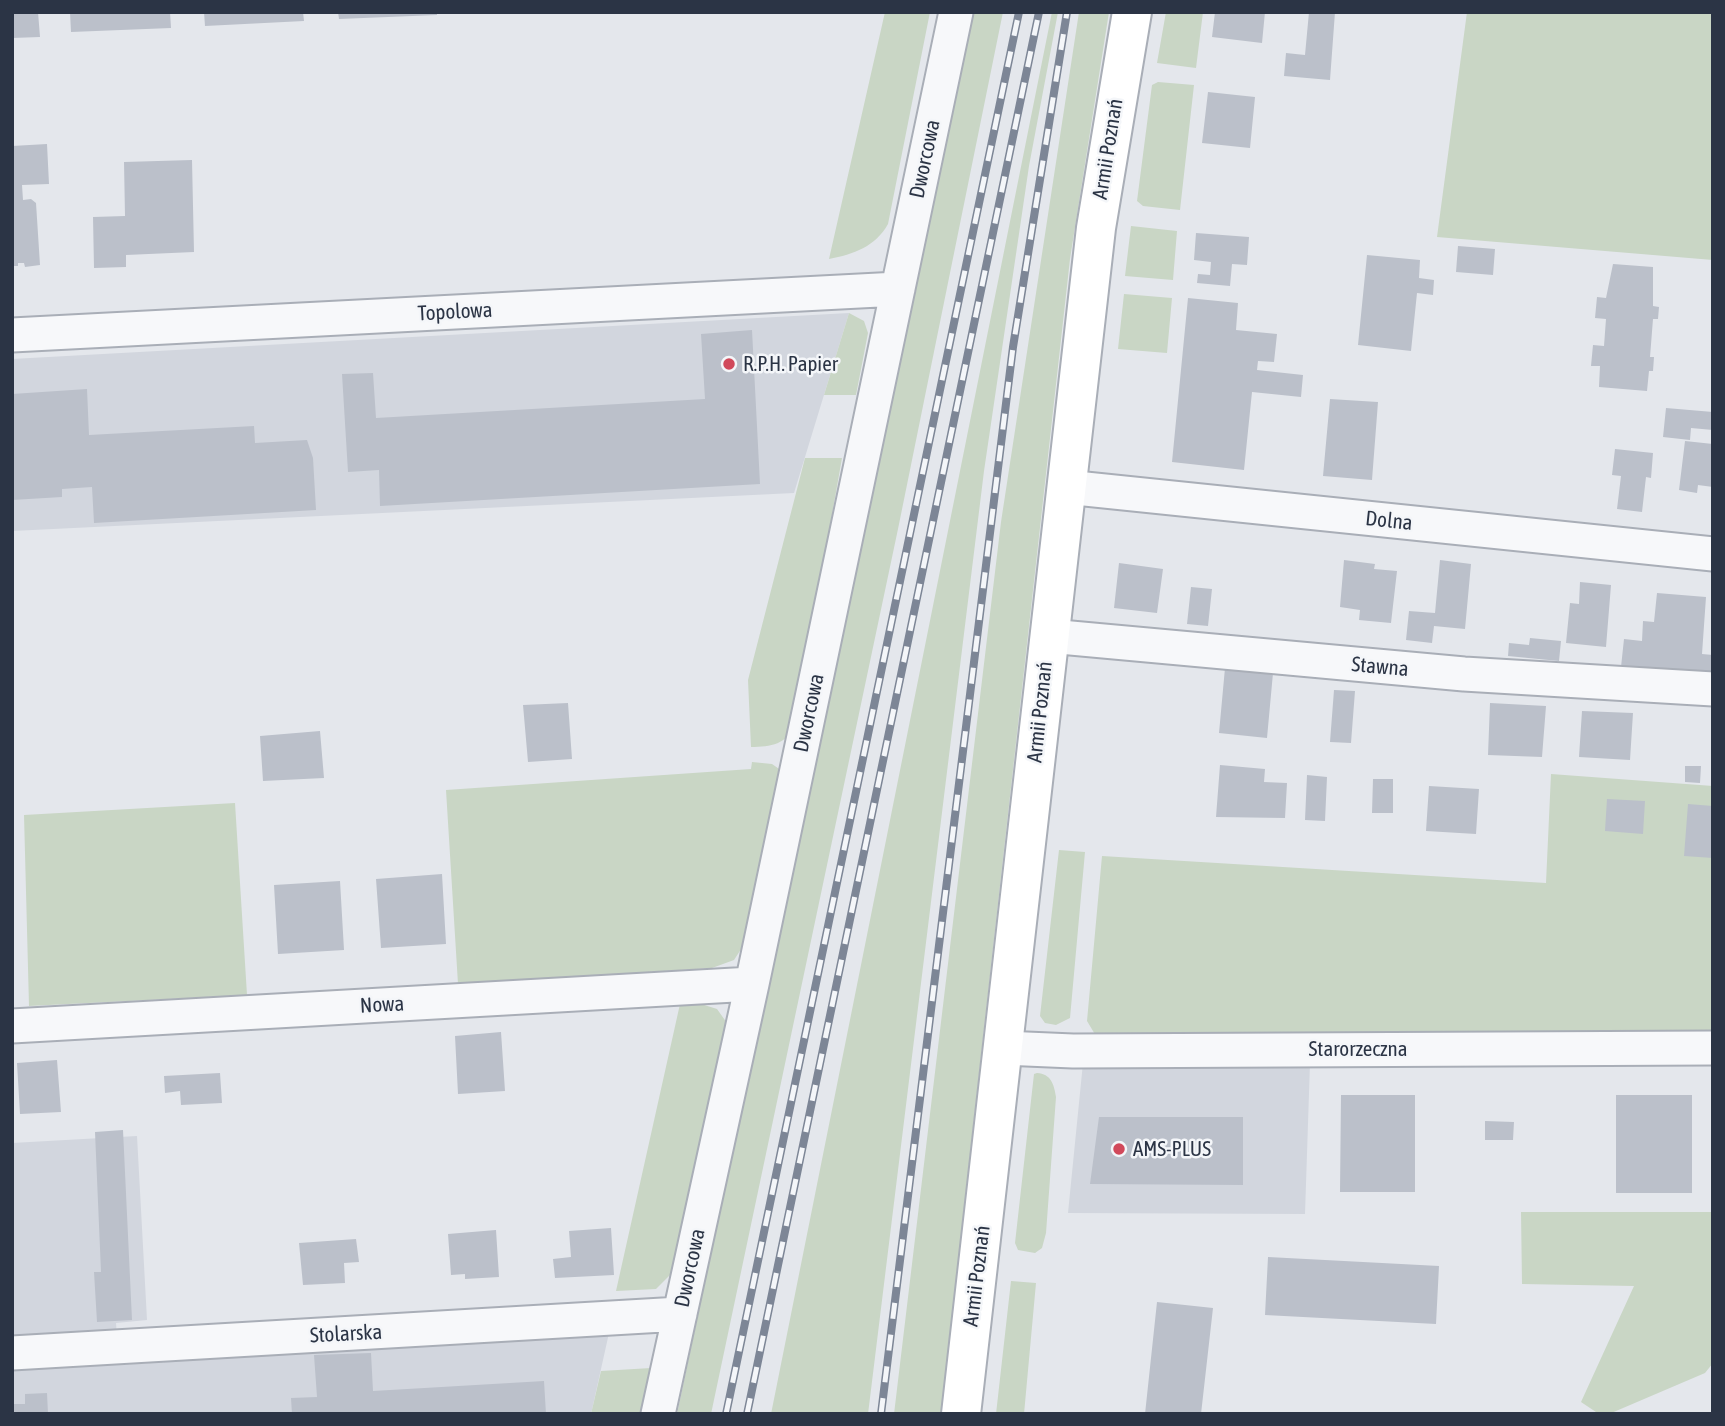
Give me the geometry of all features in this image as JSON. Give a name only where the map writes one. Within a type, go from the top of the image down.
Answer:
[{"type":"main road","name":"Armii Poznań","points":[[961,1414],[1096,228],[1132,12]]},
{"type":"street","name":"Dworcowa","points":[[658,1414],[752,984],[956,12]]},
{"type":"street","name":"Topolowa","points":[[12,335],[898,289]]},
{"type":"street","name":"Dolna","points":[[1066,487],[1713,554]]},
{"type":"street","name":"Stawna","points":[[1049,636],[1464,674],[1713,689]]},
{"type":"street","name":"Nowa","points":[[12,1026],[752,984]]},
{"type":"street","name":"Starorzeczna","points":[[1003,1048],[1073,1051],[1713,1048]]},
{"type":"street","name":"Stolarska","points":[[12,1353],[680,1314]]},
{"type":"shaded area","points":[[849,313],[794,493],[12,531],[12,359]]},
{"type":"shaded area","points":[[1083,1063],[1310,1063],[1305,1214],[1068,1213]]},
{"type":"shaded area","points":[[137,1136],[147,1320],[116,1323],[119,1365],[609,1333],[591,1414],[12,1414],[12,1143]]},
{"type":"green space","points":[[885,12],[930,12],[888,224],[870,244],[847,255],[829,259]]},
{"type":"green space","points":[[973,12],[1003,12],[898,529],[711,1414],[677,1414]]},
{"type":"green space","points":[[1052,12],[1058,12],[1029,166],[984,471],[868,1414],[771,1414]]},
{"type":"green space","points":[[1079,12],[1109,12],[1070,259],[941,1414],[894,1414],[1001,522]]},
{"type":"green space","points":[[1166,12],[1203,12],[1196,68],[1157,63]]},
{"type":"green space","points":[[1467,12],[1713,12],[1713,260],[1437,237]]},
{"type":"green space","points":[[1158,82],[1194,85],[1180,210],[1143,206],[1137,201],[1152,85]]},
{"type":"green space","points":[[1131,226],[1177,231],[1173,280],[1125,276]]},
{"type":"green space","points":[[1124,294],[1172,298],[1167,353],[1118,349]]},
{"type":"green space","points":[[849,313],[864,321],[868,333],[856,395],[824,395]]},
{"type":"green space","points":[[805,458],[842,458],[795,725],[788,736],[778,743],[751,747],[748,680]]},
{"type":"green space","points":[[752,762],[772,764],[782,771],[747,940],[734,960],[712,968],[458,984],[446,790],[751,769]]},
{"type":"green space","points":[[1551,774],[1713,786],[1713,1038],[1096,1036],[1087,1021],[1102,856],[1546,883]]},
{"type":"green space","points":[[235,803],[247,995],[29,1006],[24,815]]},
{"type":"green space","points":[[1059,850],[1085,852],[1070,1018],[1056,1025],[1045,1023],[1040,1016]]},
{"type":"green space","points":[[698,1003],[717,1009],[727,1023],[674,1271],[656,1289],[616,1291],[680,1004]]},
{"type":"green space","points":[[1034,1074],[1046,1075],[1051,1080],[1056,1097],[1046,1233],[1042,1248],[1035,1253],[1018,1250],[1015,1243]]},
{"type":"green space","points":[[1521,1212],[1713,1212],[1713,1363],[1705,1373],[1609,1414],[1599,1414],[1581,1402],[1634,1286],[1522,1284]]},
{"type":"green space","points":[[1011,1281],[1036,1283],[1024,1414],[996,1414]]},
{"type":"green space","points":[[651,1368],[641,1414],[591,1414],[601,1371]]},
{"type":"building","points":[[12,12],[38,12],[40,37],[12,38]]},
{"type":"building","points":[[70,12],[170,12],[171,28],[71,32]]},
{"type":"building","points":[[204,12],[303,12],[304,21],[205,26]]},
{"type":"building","points":[[338,12],[437,12],[437,15],[339,19]]},
{"type":"building","points":[[1215,12],[1265,12],[1262,43],[1212,37]]},
{"type":"building","points":[[1309,12],[1335,12],[1330,80],[1284,76],[1286,53],[1305,55]]},
{"type":"building","points":[[1208,92],[1255,97],[1250,148],[1202,143]]},
{"type":"building","points":[[47,144],[49,184],[22,185],[23,200],[31,199],[36,203],[40,265],[25,267],[24,263],[18,263],[18,266],[12,266],[12,146]]},
{"type":"building","points":[[192,160],[194,252],[126,255],[126,267],[94,268],[93,217],[125,216],[124,162]]},
{"type":"building","points":[[1196,233],[1249,237],[1247,265],[1232,264],[1230,286],[1197,283],[1198,274],[1210,275],[1211,262],[1194,260]]},
{"type":"building","points":[[1458,246],[1495,249],[1493,275],[1456,272]]},
{"type":"building","points":[[1367,255],[1420,260],[1419,278],[1434,280],[1433,295],[1417,293],[1411,351],[1358,345]]},
{"type":"building","points":[[1613,264],[1653,267],[1653,306],[1659,307],[1658,319],[1653,319],[1650,357],[1654,357],[1653,371],[1649,371],[1647,391],[1599,387],[1600,366],[1591,366],[1593,345],[1604,346],[1606,319],[1595,318],[1597,297],[1606,298]]},
{"type":"building","points":[[1188,298],[1238,303],[1236,330],[1277,334],[1274,362],[1258,361],[1257,370],[1303,375],[1301,397],[1252,392],[1244,470],[1172,462]]},
{"type":"building","points":[[752,330],[760,484],[380,506],[379,470],[348,472],[342,374],[373,373],[376,418],[705,399],[701,334]]},
{"type":"building","points":[[87,389],[89,435],[254,426],[255,443],[307,440],[313,458],[316,510],[94,523],[92,487],[62,489],[62,497],[12,500],[12,394]]},
{"type":"building","points":[[1330,399],[1378,402],[1372,480],[1323,476]]},
{"type":"building","points":[[1666,408],[1713,412],[1713,430],[1691,428],[1690,440],[1663,437]]},
{"type":"building","points":[[1685,441],[1713,444],[1713,487],[1698,485],[1697,493],[1679,490]]},
{"type":"building","points":[[1615,449],[1653,453],[1651,478],[1646,477],[1642,512],[1617,509],[1621,476],[1612,475]]},
{"type":"building","points":[[1344,560],[1375,564],[1374,569],[1397,571],[1391,623],[1359,620],[1360,610],[1340,607]]},
{"type":"building","points":[[1440,560],[1471,564],[1465,629],[1434,626],[1432,643],[1406,640],[1409,611],[1435,613]]},
{"type":"building","points":[[1119,563],[1163,569],[1157,613],[1114,608]]},
{"type":"building","points":[[1580,582],[1611,585],[1606,647],[1566,643],[1570,603],[1579,604]]},
{"type":"building","points":[[1191,587],[1212,589],[1208,626],[1187,624]]},
{"type":"building","points":[[1657,593],[1706,597],[1702,654],[1713,655],[1713,674],[1621,667],[1624,639],[1642,641],[1643,621],[1654,622]]},
{"type":"building","points":[[1530,638],[1561,641],[1559,661],[1508,656],[1509,643],[1529,645]]},
{"type":"building","points":[[1225,668],[1273,673],[1267,738],[1219,733]]},
{"type":"building","points":[[1334,690],[1355,691],[1351,743],[1330,742]]},
{"type":"building","points":[[568,703],[572,759],[528,762],[523,705]]},
{"type":"building","points":[[1490,703],[1546,706],[1542,757],[1488,755]]},
{"type":"building","points":[[1582,711],[1633,713],[1630,760],[1579,757]]},
{"type":"building","points":[[320,731],[324,778],[263,781],[260,736]]},
{"type":"building","points":[[1220,765],[1265,769],[1264,782],[1287,783],[1285,818],[1216,817]]},
{"type":"building","points":[[1685,766],[1701,766],[1700,783],[1685,782]]},
{"type":"building","points":[[1307,775],[1327,777],[1325,821],[1305,820]]},
{"type":"building","points":[[1373,779],[1393,779],[1393,813],[1372,813]]},
{"type":"building","points":[[1429,786],[1479,789],[1476,834],[1426,831]]},
{"type":"building","points":[[1607,799],[1645,801],[1643,834],[1605,831]]},
{"type":"building","points":[[1688,804],[1713,806],[1713,858],[1684,856]]},
{"type":"building","points":[[442,874],[446,944],[381,948],[376,879]]},
{"type":"building","points":[[340,881],[344,950],[278,954],[274,885]]},
{"type":"building","points":[[501,1032],[505,1091],[458,1094],[455,1036]]},
{"type":"building","points":[[57,1060],[61,1112],[20,1114],[17,1063]]},
{"type":"building","points":[[220,1073],[222,1103],[181,1105],[180,1091],[165,1093],[164,1076]]},
{"type":"building","points":[[1341,1095],[1415,1095],[1415,1192],[1340,1192]]},
{"type":"building","points":[[1616,1095],[1692,1095],[1692,1193],[1616,1193]]},
{"type":"building","points":[[1099,1117],[1243,1117],[1243,1185],[1090,1184]]},
{"type":"building","points":[[1485,1121],[1514,1122],[1513,1140],[1485,1140]]},
{"type":"building","points":[[123,1130],[132,1320],[97,1322],[94,1272],[101,1272],[95,1132]]},
{"type":"building","points":[[611,1228],[614,1275],[555,1278],[553,1259],[571,1257],[569,1231]]},
{"type":"building","points":[[496,1230],[499,1277],[465,1279],[465,1274],[451,1275],[448,1234]]},
{"type":"building","points":[[356,1239],[359,1262],[344,1263],[345,1283],[303,1285],[299,1243]]},
{"type":"building","points":[[1268,1257],[1439,1266],[1436,1324],[1265,1315]]},
{"type":"building","points":[[1157,1302],[1213,1308],[1201,1414],[1145,1414]]},
{"type":"building","points":[[371,1353],[373,1391],[544,1381],[546,1414],[292,1414],[291,1398],[317,1397],[314,1355]]},
{"type":"building","points":[[47,1393],[48,1414],[12,1414],[12,1404],[25,1404],[25,1394]]},
{"type":"railway","points":[[726,1414],[1019,12]]},
{"type":"railway","points":[[747,1414],[1039,12]]},
{"type":"railway","points":[[881,1414],[1013,347],[1067,12]]},
{"type":"place","name":"R.P.H. Papier","points":[[729,364]]},
{"type":"place","name":"AMS-PLUS","points":[[1119,1149]]}]
